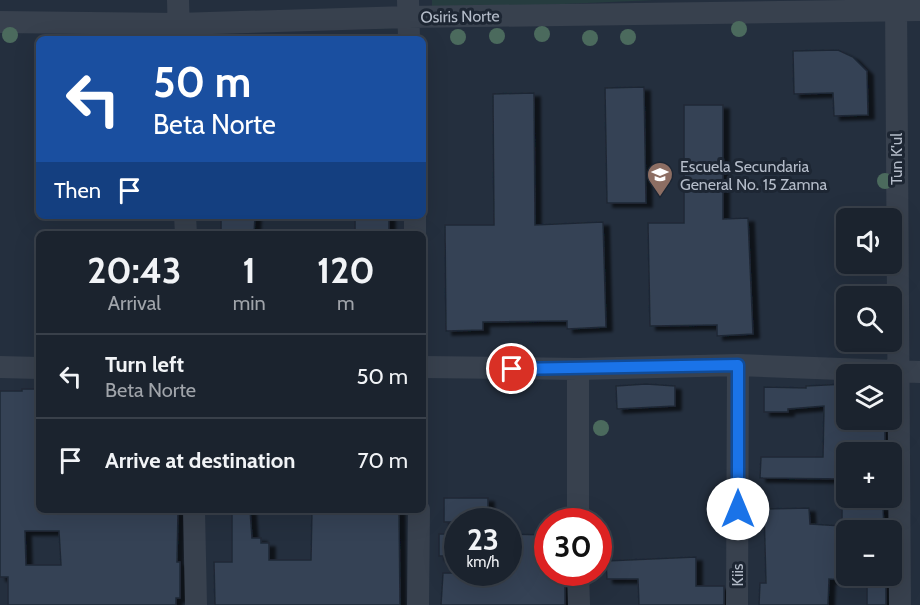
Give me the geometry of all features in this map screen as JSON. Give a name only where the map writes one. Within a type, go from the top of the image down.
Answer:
[{"type":"street","points":[[178,0],[179,31]]},
{"type":"street","name":"Osiris Norte","points":[[0,22],[179,31],[408,19],[896,4],[920,10]]},
{"type":"street","name":"Tun K'ul","points":[[896,4],[897,364]]},
{"type":"street","points":[[426,367],[578,369],[738,365],[836,369]]},
{"type":"street","name":"Kiis","points":[[737,605],[738,365]]},
{"type":"street","points":[[0,367],[36,368]]},
{"type":"street","points":[[578,369],[578,508]]},
{"type":"street","points":[[902,372],[920,372]]},
{"type":"street","name":"Tun K'ul","points":[[900,605],[909,498],[902,424]]},
{"type":"street","points":[[194,513],[196,605]]},
{"type":"street","points":[[418,605],[419,513]]},
{"type":"street","points":[[578,586],[579,605]]},
{"type":"green space","points":[[432,0],[656,0],[432,10]]},
{"type":"building","points":[[838,50],[853,57],[867,71],[868,115],[834,116],[833,93],[794,94],[793,51]]},
{"type":"building","points":[[644,87],[646,203],[607,203],[605,88]]},
{"type":"building","points":[[534,93],[535,225],[603,222],[606,327],[567,329],[567,321],[483,322],[483,330],[446,331],[445,225],[494,225],[493,94]]},
{"type":"building","points":[[684,105],[723,105],[723,219],[748,218],[753,334],[717,336],[717,325],[650,326],[648,223],[684,223]]},
{"type":"building","points":[[221,219],[255,219],[254,231],[221,231]]},
{"type":"building","points":[[355,219],[389,219],[389,231],[355,231]]},
{"type":"building","points":[[646,384],[675,386],[675,406],[617,409],[616,386]]},
{"type":"building","points":[[836,384],[836,430],[885,430],[885,442],[836,442],[836,479],[760,478],[761,457],[823,457],[824,406],[788,409],[788,412],[764,412],[764,387],[806,388],[806,386]]},
{"type":"building","points":[[36,389],[36,513],[178,513],[177,562],[180,562],[180,598],[176,598],[176,605],[8,605],[8,577],[0,577],[0,391]],"holes":[[[25,531],[59,531],[61,565],[26,565]]]},
{"type":"building","points":[[444,498],[488,498],[488,508],[444,508]]},
{"type":"building","points":[[809,508],[810,524],[836,526],[836,579],[829,579],[828,605],[759,605],[760,583],[766,583],[764,509]]},
{"type":"building","points":[[842,508],[883,508],[884,520],[842,520]]},
{"type":"building","points":[[232,513],[250,513],[252,538],[261,538],[261,543],[269,543],[269,560],[311,560],[312,513],[399,513],[400,605],[215,605],[214,562],[232,562]]},
{"type":"building","points":[[439,534],[444,534],[444,556],[439,556]]},
{"type":"building","points":[[522,534],[534,535],[534,586],[565,586],[565,605],[441,605],[443,573],[444,586],[522,586]]},
{"type":"building","points":[[696,557],[696,586],[724,586],[724,605],[639,605],[638,579],[612,579],[612,561]]},
{"type":"building","points":[[867,586],[886,586],[886,605],[867,605]]},
{"type":"place","name":"Escuela Secundaria General No. 15 Zamna","points":[[660,198]]},
{"type":"route","points":[[512,369],[738,365],[738,509]]}]
